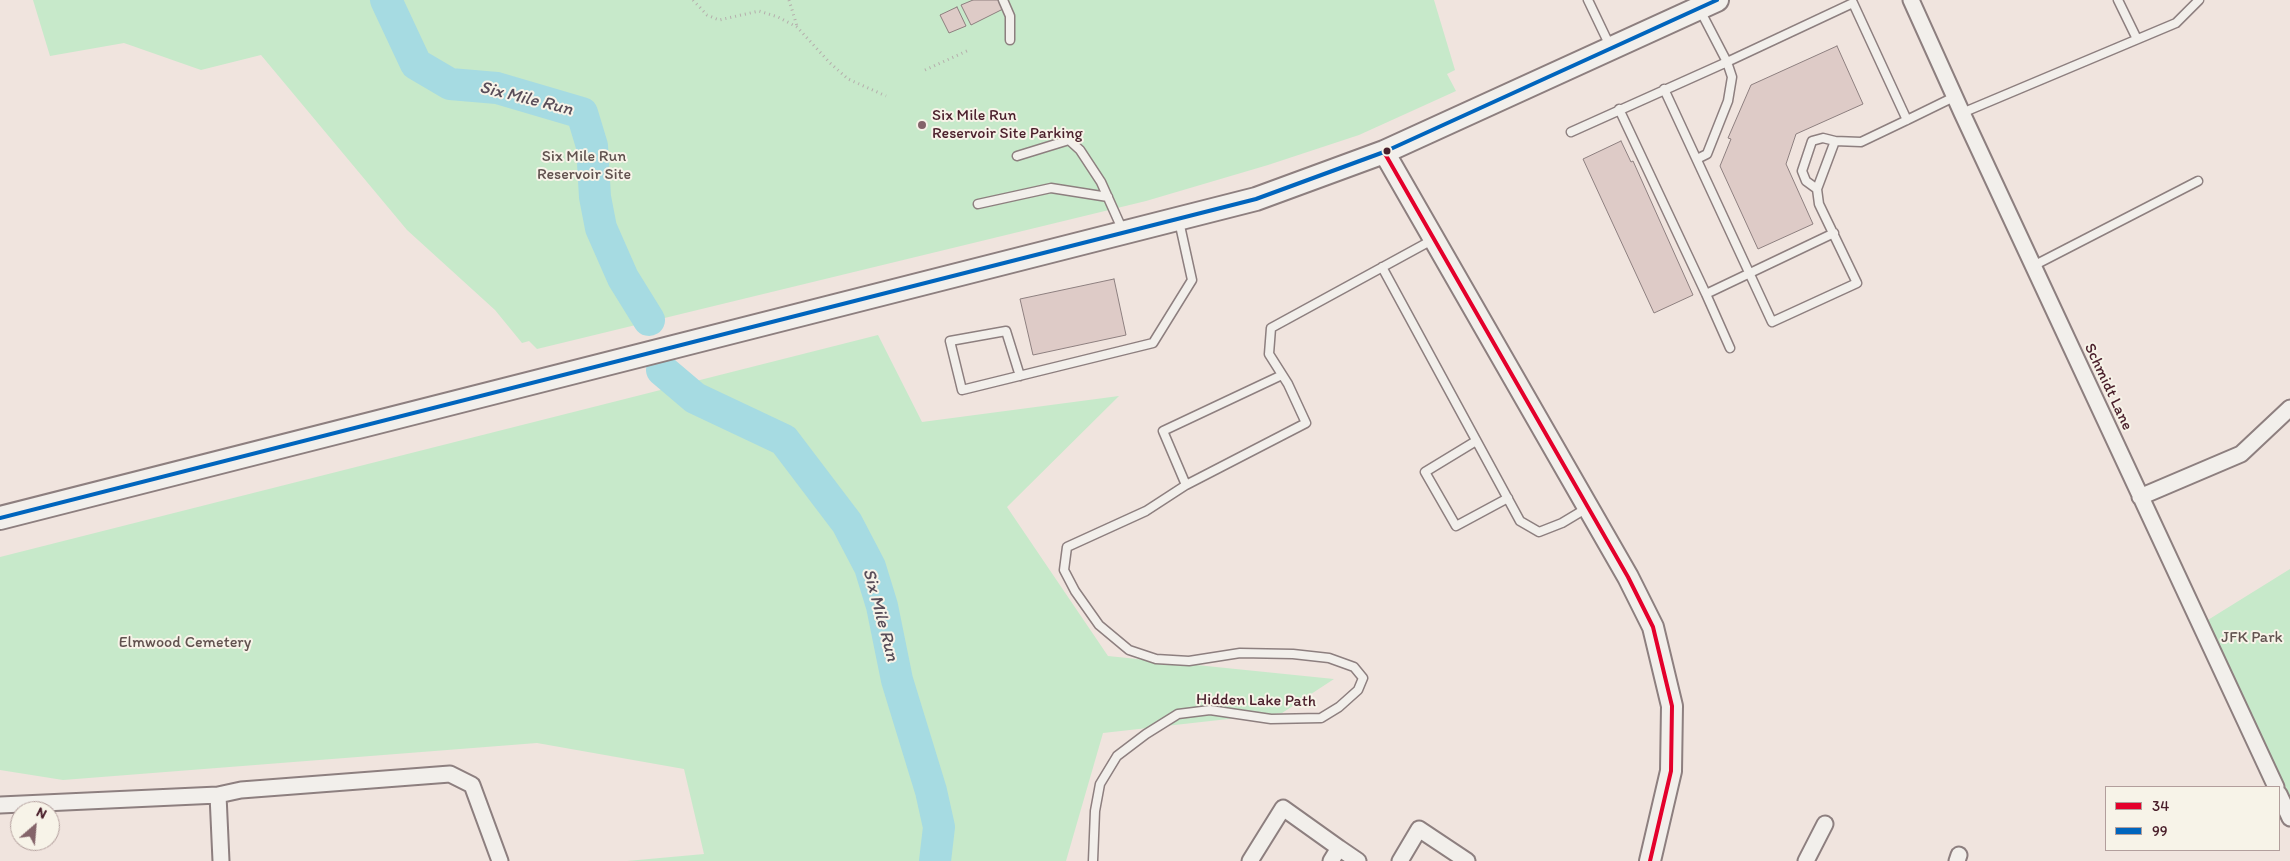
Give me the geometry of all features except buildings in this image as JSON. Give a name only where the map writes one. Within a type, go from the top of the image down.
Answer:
[{"type":"main road","points":[[0,518],[1256,199],[1384,152],[1708,4]]},
{"type":"street","name":"Schmidt Lane","points":[[1911,0],[1954,97],[2276,786]]},
{"type":"street","points":[[1384,152],[1628,577],[1653,627],[1672,706],[1671,770],[1650,861]]},
{"type":"street","points":[[2140,497],[2241,454],[2290,408]]},
{"type":"street","points":[[0,805],[218,795],[241,790],[450,774],[472,785],[500,861]]},
{"type":"street","points":[[218,795],[221,861]]},
{"type":"street","points":[[2280,796],[2290,818]]},
{"type":"street","points":[[1250,861],[1283,808],[1335,855],[1358,861]]},
{"type":"street","points":[[1806,861],[1825,824]]},
{"type":"street","points":[[1400,861],[1419,829],[1467,861]]},
{"type":"lane","points":[[1002,0],[1010,16],[1010,40]]},
{"type":"lane","points":[[1588,0],[1611,48]]},
{"type":"lane","points":[[2118,0],[2137,39]]},
{"type":"lane","points":[[1962,113],[2176,23],[2199,0]]},
{"type":"lane","points":[[1571,132],[1853,3],[1907,120]]},
{"type":"lane","points":[[1697,159],[1707,154],[1728,101],[1732,77],[1708,4]]},
{"type":"lane","points":[[1664,89],[1772,322],[1857,283],[1819,204],[1818,189],[1835,141]]},
{"type":"lane","points":[[1818,189],[1806,181],[1802,170],[1812,141],[1822,138],[1835,141],[1861,142],[1954,97]]},
{"type":"lane","points":[[1619,109],[1730,348]]},
{"type":"lane","points":[[1018,156],[1069,140],[1080,150],[1101,182],[1123,232]]},
{"type":"lane","points":[[2033,266],[2198,181]]},
{"type":"lane","points":[[978,204],[1051,188],[1108,197]]},
{"type":"lane","points":[[1020,376],[1006,331],[950,342],[962,390],[1020,376],[1153,343],[1192,280],[1179,219]]},
{"type":"lane","points":[[1706,294],[1834,233]]},
{"type":"lane","points":[[1282,375],[1163,431],[1186,485],[1306,424],[1282,375],[1269,354],[1271,328],[1435,238]]},
{"type":"lane","points":[[1382,267],[1520,521],[1539,532],[1562,523],[1588,507]]},
{"type":"lane","points":[[1476,441],[1425,472],[1456,526],[1508,498]]},
{"type":"lane","name":"Hidden Lake Path","points":[[1094,861],[1095,811],[1100,784],[1117,756],[1146,734],[1178,714],[1210,710],[1271,719],[1321,718],[1339,707],[1358,690],[1362,678],[1354,667],[1329,658],[1293,654],[1240,653],[1189,661],[1156,659],[1129,650],[1099,625],[1071,584],[1064,570],[1067,547],[1146,511],[1186,485]]},
{"type":"path","points":[[693,0],[707,15],[719,20],[759,11],[778,17],[797,27],[830,64],[848,79],[886,96]]},
{"type":"path","points":[[790,0],[797,27]]},
{"type":"path","points":[[925,70],[969,50]]},
{"type":"green space","name":"Six Mile Run Reservoir Site","points":[[33,0],[1434,0],[1455,70],[1447,74],[1456,91],[1359,135],[1268,165],[1146,201],[537,349],[529,341],[522,343],[495,310],[407,230],[261,55],[201,70],[124,43],[50,56]]},
{"type":"green space","name":"Elmwood Cemetery","points":[[878,335],[922,422],[1119,396],[1007,507],[1108,656],[1334,679],[1282,713],[1103,733],[1066,861],[627,861],[704,854],[684,769],[537,743],[63,780],[0,770],[0,557]]},
{"type":"green space","name":"JFK Park","points":[[2290,569],[2290,808],[2280,786],[2203,623]]},
{"type":"waterway","name":"Six Mile Run","points":[[386,0],[416,64],[450,84],[497,88],[582,113],[592,146],[595,197],[601,228],[623,278],[649,320]]},
{"type":"waterway","name":"Six Mile Run","points":[[662,370],[695,398],[784,440],[847,523],[870,567],[882,606],[897,680],[931,791],[939,827],[935,861]]},
{"type":"transit line","name":"99","points":[[0,518],[1256,199],[1384,152],[1717,0]]},
{"type":"transit line","name":"34","points":[[1384,152],[1628,577],[1653,627],[1672,706],[1671,771],[1650,861]]},
{"type":"place","name":"Six Mile Run Reservoir Site Parking","points":[[922,125]]}]
